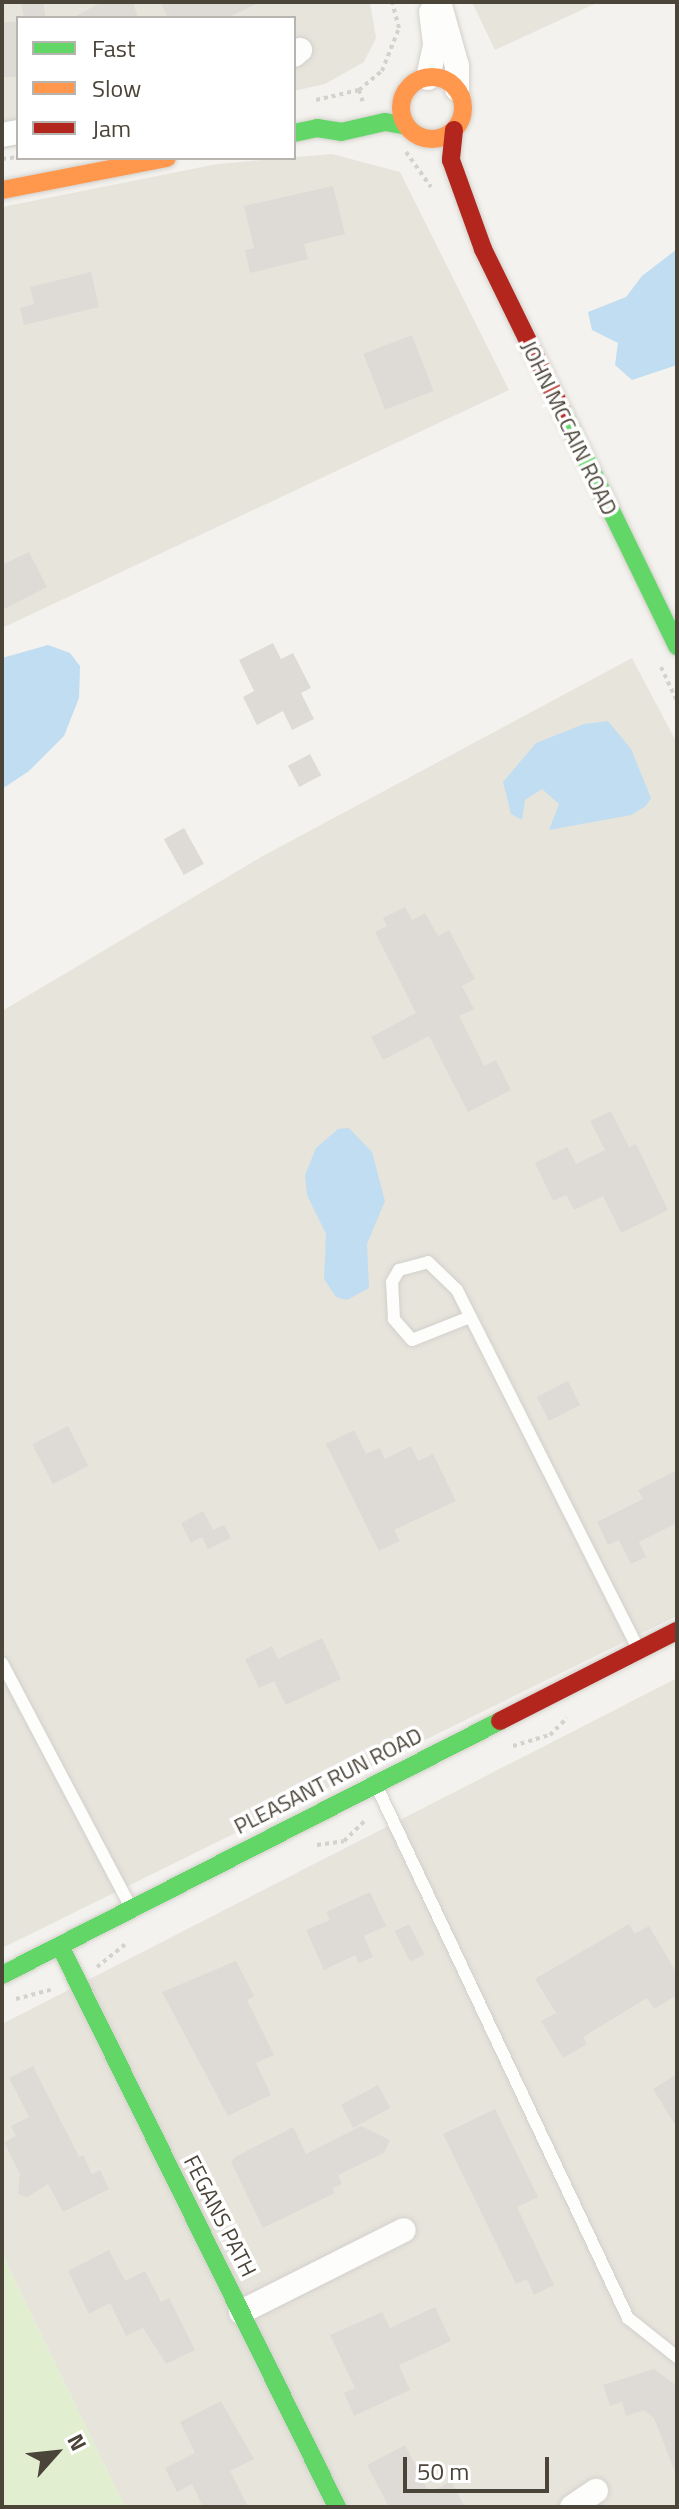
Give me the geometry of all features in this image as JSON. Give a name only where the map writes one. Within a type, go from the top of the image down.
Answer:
[{"type":"main road","points":[[296,133],[317,128],[341,132],[385,122],[432,139],[454,130],[463,107],[457,89],[428,78],[405,92],[336,115],[317,128]]},
{"type":"main road","points":[[405,92],[401,107],[412,131]]},
{"type":"main road","name":"JOHN MCCAIN ROAD","points":[[454,130],[451,160],[466,208],[677,646]]},
{"type":"main road","name":"JOHN MCCAIN ROAD","points":[[412,131],[450,193],[466,208]]},
{"type":"main road","points":[[2,190],[157,160]]},
{"type":"main road","name":"PLEASANT RUN ROAD","points":[[2,1975],[677,1631]]},
{"type":"main road","name":"FEGANS PATH","points":[[60,1946],[337,2507]]},
{"type":"street","points":[[428,78],[435,44],[431,2]]},
{"type":"street","points":[[439,2],[457,66],[457,89]]},
{"type":"street","points":[[241,2312],[404,2230]]},
{"type":"street","points":[[572,2507],[596,2491]]},
{"type":"lane","points":[[470,1317],[412,1340],[394,1319],[392,1282],[399,1270],[428,1262],[450,1281],[470,1317],[639,1650]]},
{"type":"lane","points":[[2,1663],[131,1909]]},
{"type":"lane","points":[[375,1783],[628,2318],[677,2357]]},
{"type":"path","points":[[306,102],[359,90],[382,71],[399,28],[392,2]]},
{"type":"shaded area","points":[[2,2],[370,2],[376,38],[364,62],[325,84],[296,91],[296,16],[16,16],[16,146],[2,149]]},
{"type":"shaded area","points":[[472,2],[599,2],[495,50]]},
{"type":"shaded area","points":[[332,154],[400,172],[509,390],[2,628],[2,207],[217,164],[296,160],[296,157]]},
{"type":"shaded area","points":[[632,658],[677,743],[677,1616],[2,1948],[2,1011],[261,857]]},
{"type":"shaded area","points":[[677,1678],[677,2507],[125,2507],[2,2254],[2,2024]]},
{"type":"green space","points":[[2,2254],[125,2507],[2,2507]]},
{"type":"water","points":[[677,249],[677,365],[632,380],[615,365],[618,343],[592,330],[588,312],[626,297],[642,276]]},
{"type":"water","points":[[48,645],[70,653],[80,666],[79,698],[64,736],[29,771],[2,789],[2,658]]},
{"type":"water","points":[[608,721],[631,749],[651,798],[646,806],[631,815],[549,830],[559,804],[542,789],[525,800],[522,820],[511,814],[503,782],[536,743],[584,724]]},
{"type":"water","points":[[349,1128],[372,1152],[385,1201],[367,1244],[369,1288],[347,1300],[336,1297],[324,1279],[326,1234],[307,1195],[305,1175],[316,1148],[338,1129]]},
{"type":"building","points":[[21,2],[43,2],[46,16],[24,16]]},
{"type":"building","points":[[102,2],[133,2],[137,16],[76,16]]},
{"type":"building","points":[[160,2],[260,2],[231,16],[167,16]]},
{"type":"building","points":[[2,22],[16,22],[16,77],[2,77]]},
{"type":"building","points":[[333,186],[345,234],[304,244],[308,259],[250,273],[245,250],[254,248],[244,206]]},
{"type":"building","points":[[91,272],[99,307],[24,325],[20,308],[34,304],[30,287]]},
{"type":"building","points":[[412,335],[434,391],[385,410],[363,354]]},
{"type":"building","points":[[29,552],[47,587],[2,610],[2,565]]},
{"type":"building","points":[[273,643],[281,659],[293,653],[311,688],[301,693],[314,719],[292,730],[283,711],[257,725],[243,697],[254,691],[239,660]]},
{"type":"building","points":[[310,754],[321,775],[299,787],[288,766]]},
{"type":"building","points":[[184,828],[204,864],[184,875],[164,839]]},
{"type":"building","points":[[405,907],[412,920],[425,913],[438,936],[449,930],[475,979],[462,986],[474,1009],[459,1016],[484,1066],[496,1060],[511,1090],[468,1112],[429,1036],[383,1060],[371,1037],[416,1013],[375,932],[387,926],[383,918]]},
{"type":"building","points":[[611,1111],[629,1147],[636,1144],[668,1210],[621,1233],[603,1196],[574,1210],[566,1195],[553,1201],[535,1163],[567,1147],[576,1164],[605,1150],[590,1121]]},
{"type":"building","points":[[568,1381],[580,1405],[549,1421],[537,1397]]},
{"type":"building","points":[[68,1426],[88,1466],[53,1484],[32,1444]]},
{"type":"building","points":[[354,1430],[366,1454],[380,1448],[385,1459],[411,1446],[418,1461],[433,1454],[456,1501],[394,1530],[400,1541],[379,1551],[326,1444]]},
{"type":"building","points":[[677,1470],[677,1523],[639,1542],[646,1557],[631,1564],[619,1540],[608,1545],[597,1522],[643,1499],[638,1490]]},
{"type":"building","points":[[203,1511],[213,1530],[224,1525],[231,1538],[208,1549],[202,1537],[191,1543],[181,1523]]},
{"type":"building","points":[[322,1638],[341,1679],[286,1705],[274,1681],[259,1688],[245,1659],[272,1646],[278,1659]]},
{"type":"building","points":[[370,1892],[386,1926],[364,1936],[373,1957],[359,1963],[355,1955],[324,1970],[306,1930],[330,1920],[326,1912]]},
{"type":"building","points":[[409,1924],[424,1954],[410,1962],[395,1931]]},
{"type":"building","points":[[629,1924],[635,1934],[649,1926],[677,1974],[677,1995],[654,2009],[647,1998],[583,2037],[587,2044],[563,2058],[541,2021],[556,2013],[535,1979]]},
{"type":"building","points":[[236,1961],[254,1996],[247,2000],[274,2055],[256,2063],[271,2095],[228,2116],[162,1992]]},
{"type":"building","points":[[33,2066],[79,2157],[83,2155],[92,2174],[100,2170],[109,2189],[63,2212],[48,2184],[27,2197],[18,2194],[20,2174],[4,2142],[16,2136],[11,2126],[29,2117],[9,2078]]},
{"type":"building","points":[[677,2074],[677,2128],[653,2089]]},
{"type":"building","points":[[378,2085],[390,2108],[353,2128],[341,2105]]},
{"type":"building","points":[[495,2109],[538,2197],[517,2207],[554,2285],[534,2295],[527,2279],[516,2284],[443,2134]]},
{"type":"building","points":[[361,2126],[390,2140],[384,2153],[338,2175],[342,2184],[333,2188],[335,2193],[263,2228],[231,2162],[235,2157],[293,2127],[306,2154]]},
{"type":"building","points":[[109,2250],[125,2281],[145,2271],[161,2302],[169,2298],[195,2350],[166,2364],[143,2328],[126,2336],[110,2303],[89,2314],[68,2271]]},
{"type":"building","points":[[435,2307],[451,2341],[399,2365],[410,2390],[354,2416],[344,2393],[355,2388],[330,2335],[382,2312],[390,2328]]},
{"type":"building","points":[[654,2369],[677,2386],[677,2477],[654,2418],[644,2410],[626,2416],[622,2402],[610,2406],[603,2385]]},
{"type":"building","points":[[221,2401],[254,2459],[230,2471],[248,2507],[203,2507],[192,2484],[177,2492],[165,2468],[195,2453],[180,2422]]},
{"type":"building","points":[[405,2445],[429,2493],[451,2481],[465,2507],[389,2507],[367,2465]]},
{"type":"traffic: fast","points":[[296,133],[317,128],[341,132],[385,122],[407,126]]},
{"type":"traffic: fast","points":[[562,410],[677,646]]},
{"type":"traffic: fast","points":[[2,1975],[500,1721]]},
{"type":"traffic: fast","points":[[60,1946],[337,2507]]},
{"type":"traffic: slow","points":[[432,77],[454,86],[463,108],[454,130],[432,139],[410,130],[401,108],[410,86],[432,77]]},
{"type":"traffic: slow","points":[[2,190],[157,160]]},
{"type":"traffic: jam","points":[[454,130],[451,160],[483,249],[562,410]]},
{"type":"traffic: jam","points":[[500,1721],[677,1631]]}]
